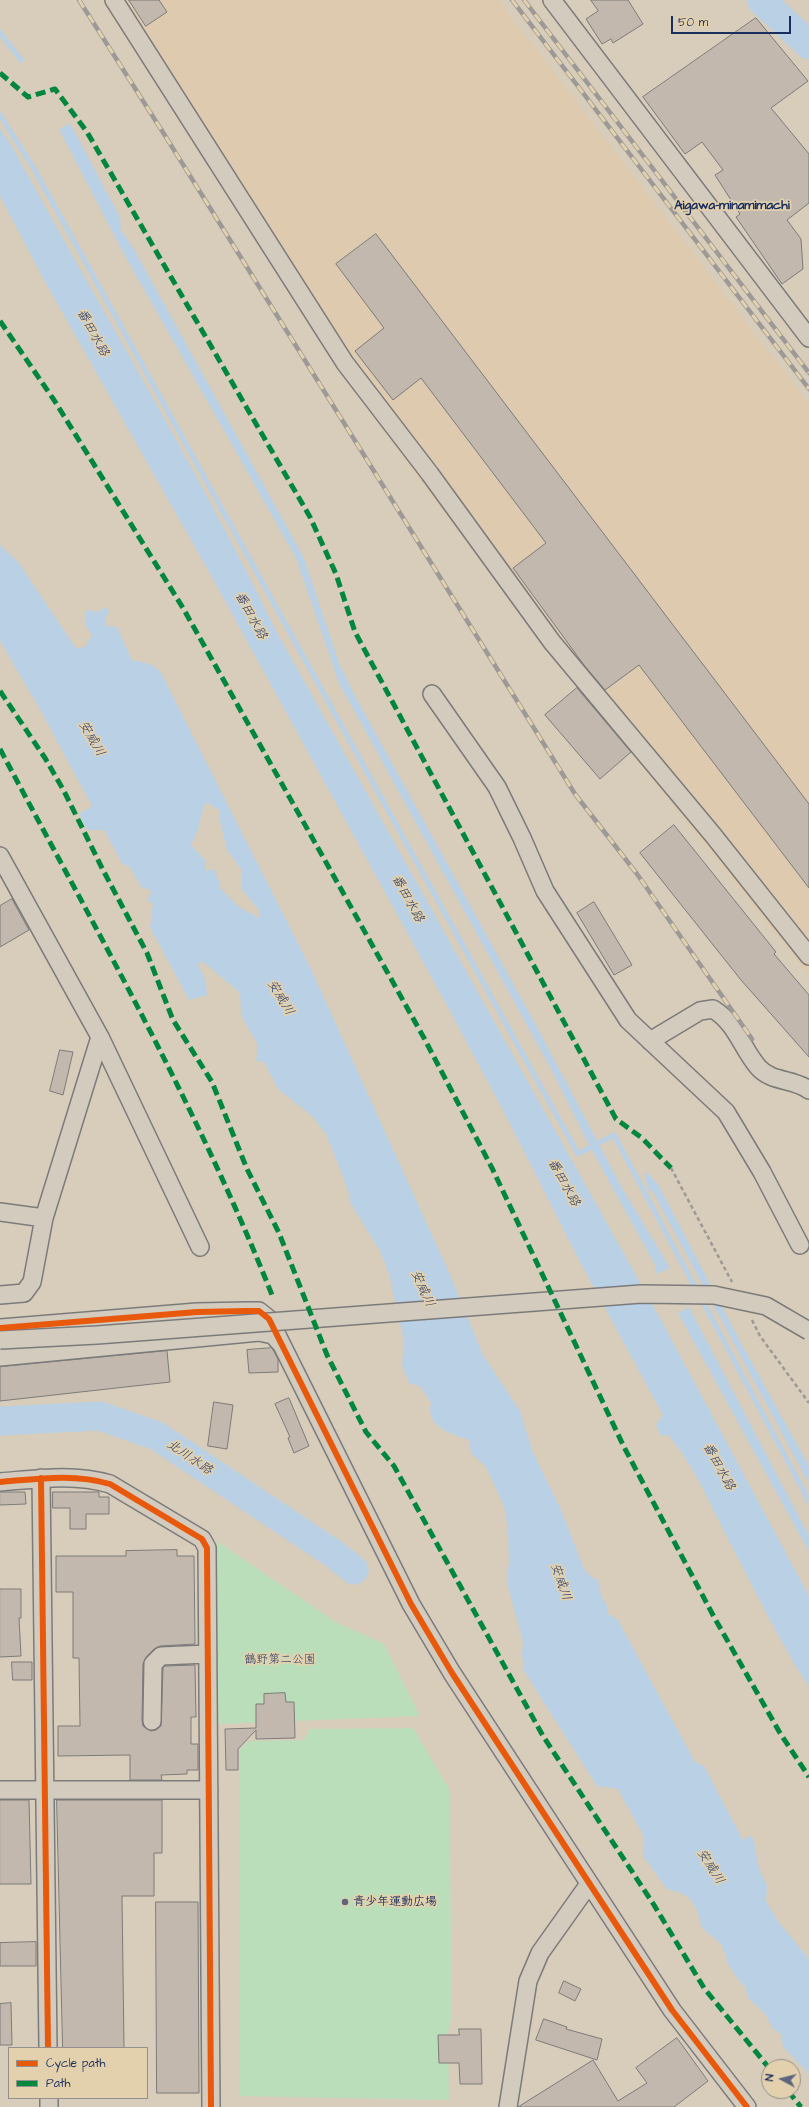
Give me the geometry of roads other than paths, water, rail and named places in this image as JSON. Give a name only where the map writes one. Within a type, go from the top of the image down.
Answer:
[{"type":"street","points":[[114,0],[345,363],[430,474],[552,642],[713,835],[809,956]]},
{"type":"street","points":[[552,0],[809,338]]},
{"type":"street","points":[[432,694],[497,787],[522,838],[545,891],[628,1020],[726,1112],[762,1172],[800,1245]]},
{"type":"street","points":[[0,856],[100,1037],[200,1247]]},
{"type":"street","points":[[650,1041],[700,1011],[712,1009],[722,1015],[738,1034],[759,1067],[772,1078],[789,1081],[809,1090]]},
{"type":"street","points":[[0,1295],[24,1293],[32,1282],[44,1218],[100,1037]]},
{"type":"street","points":[[0,1212],[44,1218]]},
{"type":"street","points":[[0,1340],[97,1335],[641,1294],[714,1295],[766,1306],[809,1331]]},
{"type":"street","points":[[0,1328],[197,1312],[247,1310],[259,1312],[269,1319],[411,1604],[452,1673],[672,2010],[747,2107]]},
{"type":"street","points":[[0,1357],[259,1332],[273,1335],[282,1346]]},
{"type":"street","points":[[41,1478],[48,2047]]},
{"type":"street","points":[[0,1482],[41,1478],[93,1479],[110,1484],[202,1539],[207,1548],[211,2107]]},
{"type":"street","points":[[152,1721],[153,1664],[160,1656],[208,1654]]},
{"type":"street","points":[[0,1790],[209,1790]]},
{"type":"street","points":[[508,2107],[528,1981],[540,1953],[589,1884]]},
{"type":"water","points":[[70,123],[120,217],[121,230],[135,251],[304,558],[339,663],[353,692],[537,1027],[621,1186],[670,1268],[656,1274],[655,1265],[588,1143],[550,1067],[339,683],[296,558],[119,245],[59,129]]},
{"type":"water","name":"番田水路","points":[[0,129],[12,146],[179,445],[244,566],[274,627],[661,1320],[809,1596],[809,1687],[775,1629],[705,1492],[684,1456],[668,1435],[661,1436],[656,1425],[663,1415],[580,1262],[504,1112],[213,579],[44,280],[0,196]]},
{"type":"water","name":"安威川","points":[[0,545],[18,562],[76,648],[85,647],[92,635],[86,626],[85,612],[87,610],[98,612],[106,607],[109,611],[105,618],[106,626],[117,627],[132,660],[150,664],[160,671],[310,967],[448,1270],[483,1355],[520,1411],[532,1450],[562,1512],[583,1567],[592,1578],[598,1579],[601,1595],[607,1606],[608,1614],[618,1620],[695,1762],[704,1766],[743,1840],[750,1835],[754,1841],[759,1869],[767,1886],[766,1901],[778,1921],[809,1959],[809,2074],[801,2066],[801,2059],[795,2059],[783,2047],[781,2034],[773,2029],[765,2014],[747,1997],[746,1987],[737,1978],[726,1960],[727,1957],[721,1944],[702,1928],[697,1910],[690,1899],[681,1893],[667,1889],[643,1856],[644,1837],[618,1789],[597,1786],[524,1671],[522,1655],[523,1642],[507,1583],[509,1561],[508,1530],[504,1506],[486,1467],[471,1453],[469,1440],[447,1432],[436,1424],[430,1411],[431,1403],[421,1387],[409,1383],[402,1365],[404,1342],[389,1274],[380,1251],[349,1201],[349,1194],[344,1179],[326,1134],[312,1116],[278,1089],[264,1062],[256,1061],[258,1045],[241,1015],[240,993],[202,961],[198,965],[206,981],[207,995],[189,1000],[150,927],[153,904],[147,900],[152,891],[141,887],[130,867],[122,863],[104,830],[87,830],[79,814],[92,806],[42,713],[0,641]],"holes":[[[208,803],[219,810],[227,850],[241,869],[242,890],[259,910],[259,918],[239,907],[220,888],[220,882],[217,879],[216,871],[213,869],[206,871],[206,861],[191,845],[198,830],[204,805]]]},
{"type":"water","points":[[644,1172],[650,1175],[659,1186],[741,1343],[809,1466],[809,1484],[653,1192],[648,1189]]},
{"type":"water","points":[[689,1307],[809,1536],[809,1552],[678,1313]]},
{"type":"waterway","points":[[761,0],[809,45]]},
{"type":"waterway","points":[[0,33],[21,60]]},
{"type":"waterway","points":[[0,115],[33,167],[578,1154],[614,1135],[697,1291]]},
{"type":"waterway","points":[[701,1298],[809,1501]]},
{"type":"waterway","name":"北川水路","points":[[0,1421],[100,1416],[157,1436],[334,1554],[354,1570]]},
{"type":"railway","points":[[79,0],[575,794],[637,874],[752,1039]]},
{"type":"railway","points":[[512,0],[809,389]]},
{"type":"railway","points":[[524,0],[809,373]]},
{"type":"place","name":"青少年運動広場","points":[[345,1902]]},
{"type":"district","name":"Aigawa-minamimachi","points":[[732,206]]},
{"type":"park label","name":"鶴野第二公園","points":[[280,1660]]}]
